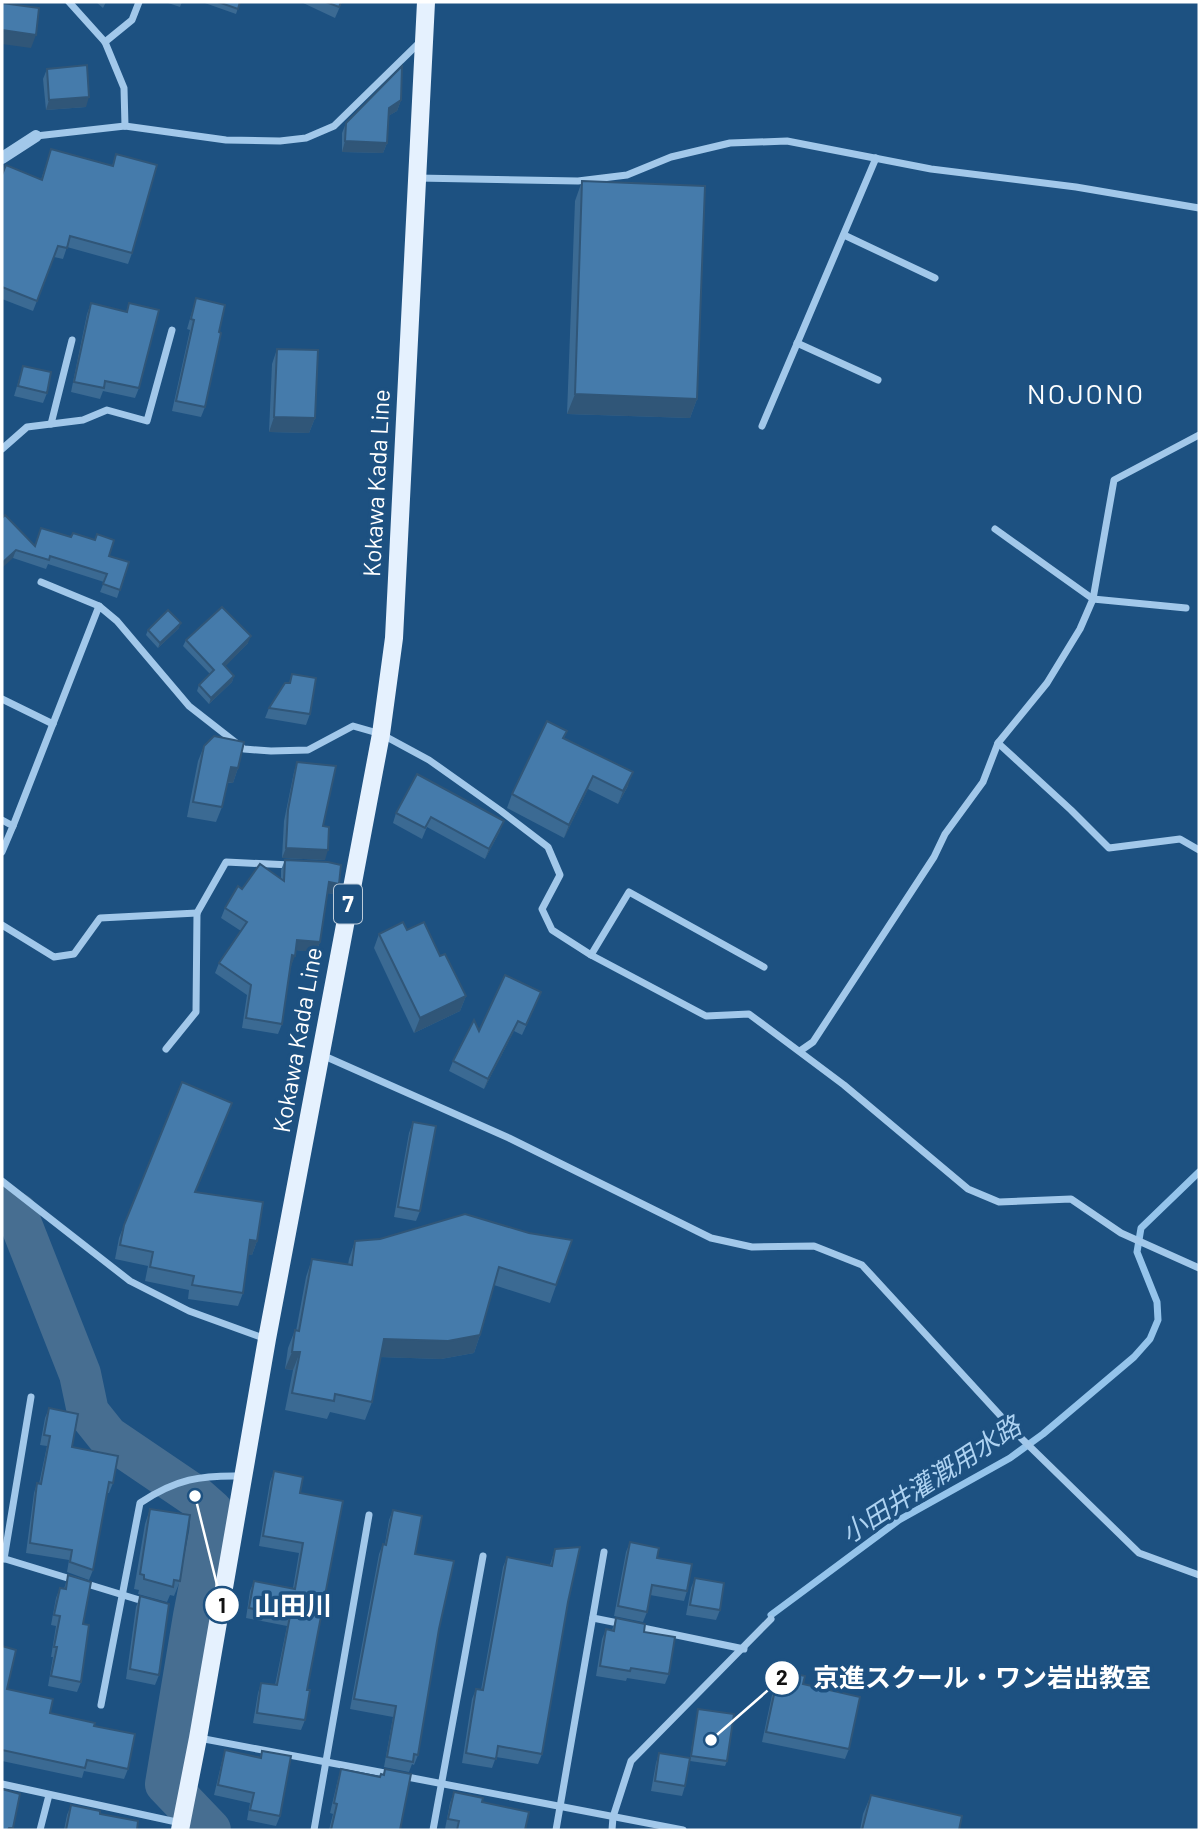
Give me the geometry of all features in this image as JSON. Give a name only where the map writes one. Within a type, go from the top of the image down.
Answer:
[{"type":"main road","name":"Kokawa Kada Line","points":[[181,1827],[267,1339],[321,1055],[348,867],[381,734],[394,638],[426,2]]},
{"type":"street","points":[[69,2],[105,42],[124,88],[125,126]]},
{"type":"street","points":[[105,42],[132,19],[139,2]]},
{"type":"street","points":[[2,158],[36,136],[125,126],[226,140],[280,141],[306,138],[334,126],[424,38]]},
{"type":"street","points":[[417,178],[578,181],[627,175],[671,157],[730,143],[787,141],[932,169],[1076,187],[1199,208]]},
{"type":"street","points":[[762,425],[876,158]]},
{"type":"street","points":[[844,235],[935,278]]},
{"type":"street","points":[[2,449],[27,427],[83,420],[107,410],[147,421],[172,330]]},
{"type":"street","points":[[51,424],[72,340]]},
{"type":"street","points":[[797,343],[878,380]]},
{"type":"street","points":[[800,1051],[813,1042],[934,857],[945,834],[983,782],[998,743],[1047,683],[1080,629],[1093,599],[1114,480],[1199,435]]},
{"type":"street","points":[[995,529],[1093,599],[1186,608]]},
{"type":"street","points":[[41,582],[99,606],[117,621],[189,706],[244,749],[308,750],[353,726],[381,734],[429,760],[548,847],[560,875],[542,909],[552,930],[591,956],[706,1016],[749,1014],[845,1085],[968,1189],[999,1202],[1071,1199],[1121,1233],[1199,1268]]},
{"type":"street","points":[[2,852],[99,606]]},
{"type":"street","points":[[2,699],[52,724]]},
{"type":"street","points":[[998,743],[1109,848],[1180,839],[1199,850]]},
{"type":"street","points":[[2,820],[13,826]]},
{"type":"street","points":[[166,1049],[196,1012],[197,913],[226,862],[303,865]]},
{"type":"street","points":[[591,956],[629,892],[764,967]]},
{"type":"street","points":[[2,925],[54,957],[74,954],[100,918],[197,913]]},
{"type":"street","points":[[321,1055],[509,1138],[711,1238],[752,1247],[814,1246],[862,1265],[1020,1437],[1139,1553],[1199,1575]]},
{"type":"street","points":[[2,1181],[130,1281],[189,1311],[267,1339]]},
{"type":"street","points":[[31,1397],[3,1559],[159,1606]]},
{"type":"street","points":[[101,1705],[140,1503],[156,1492],[189,1479],[207,1475],[243,1476]]},
{"type":"street","points":[[314,1830],[369,1515]]},
{"type":"street","points":[[556,1830],[604,1552]]},
{"type":"street","points":[[433,1830],[483,1556]]},
{"type":"street","points":[[593,1618],[744,1649]]},
{"type":"street","points":[[612,1830],[613,1817],[631,1761],[771,1619]]},
{"type":"street","points":[[198,1738],[683,1830]]},
{"type":"street","points":[[2,1784],[181,1827]]},
{"type":"street","points":[[40,1830],[49,1795]]},
{"type":"building","points":[[218,2],[240,2],[238,9]]},
{"type":"building","points":[[326,2],[341,2],[339,7]]},
{"type":"building","points":[[2,3],[39,8],[36,35],[2,30]]},
{"type":"building","points":[[87,65],[89,97],[49,100],[47,69]]},
{"type":"building","points":[[402,66],[401,100],[389,108],[387,143],[345,141],[346,123]]},
{"type":"building","points":[[51,149],[113,166],[116,154],[157,165],[132,253],[70,236],[67,248],[58,246],[37,301],[2,287],[2,175],[6,165],[42,180]]},
{"type":"building","points":[[582,181],[705,186],[697,399],[575,394]]},
{"type":"building","points":[[196,298],[225,305],[205,407],[176,401],[194,320],[191,319]]},
{"type":"building","points":[[91,303],[127,312],[129,303],[159,310],[139,388],[105,381],[104,388],[74,382]]},
{"type":"building","points":[[277,349],[318,350],[315,418],[274,417]]},
{"type":"building","points":[[23,366],[51,372],[47,393],[18,386]]},
{"type":"building","points":[[5,515],[35,546],[41,528],[71,537],[73,533],[95,540],[97,534],[114,540],[109,556],[129,562],[120,590],[103,584],[107,574],[50,556],[49,560],[16,550],[2,563],[2,518]]},
{"type":"building","points":[[222,607],[251,636],[223,664],[234,676],[211,698],[199,685],[214,670],[186,640]]},
{"type":"building","points":[[168,610],[181,623],[160,643],[148,630]]},
{"type":"building","points":[[292,674],[316,678],[310,714],[269,708],[285,683],[290,683]]},
{"type":"building","points":[[547,721],[567,731],[563,738],[633,772],[623,791],[593,776],[569,825],[512,794]]},
{"type":"building","points":[[214,736],[244,742],[238,768],[231,767],[222,807],[193,802],[204,746]]},
{"type":"building","points":[[297,762],[336,766],[323,826],[329,827],[328,850],[286,848],[288,810]]},
{"type":"building","points":[[417,774],[504,821],[489,849],[431,817],[425,828],[396,813]]},
{"type":"building","points":[[285,860],[341,865],[339,884],[329,882],[320,942],[297,940],[295,956],[292,955],[282,1024],[246,1018],[251,985],[219,963],[247,922],[225,908],[238,886],[242,889],[260,864],[284,881]]},
{"type":"building","points":[[403,922],[407,930],[424,922],[440,956],[445,954],[466,996],[420,1018],[379,934]]},
{"type":"building","points":[[505,975],[541,992],[526,1025],[518,1021],[488,1079],[453,1061],[474,1020],[479,1031]]},
{"type":"building","points":[[182,1082],[232,1103],[195,1192],[263,1202],[257,1241],[250,1240],[243,1293],[192,1285],[194,1276],[150,1267],[153,1252],[120,1245],[124,1225]]},
{"type":"building","points":[[413,1122],[436,1126],[420,1211],[398,1207]]},
{"type":"building","points":[[465,1214],[529,1233],[572,1240],[556,1285],[499,1267],[480,1335],[448,1341],[384,1339],[372,1402],[335,1394],[334,1401],[292,1393],[300,1352],[292,1352],[295,1330],[299,1331],[312,1259],[352,1265],[355,1241],[380,1239]]},
{"type":"building","points":[[49,1408],[78,1414],[72,1447],[118,1456],[113,1483],[109,1482],[93,1570],[70,1562],[72,1550],[30,1543],[37,1483],[41,1484],[50,1436],[44,1435]]},
{"type":"building","points":[[274,1471],[303,1477],[300,1493],[343,1501],[307,1690],[310,1690],[305,1720],[257,1713],[261,1683],[277,1685],[290,1616],[249,1608],[254,1581],[295,1589],[303,1543],[263,1536]]},
{"type":"building","points":[[150,1509],[190,1515],[180,1581],[174,1580],[173,1587],[144,1579],[144,1575],[140,1574]]},
{"type":"building","points":[[393,1510],[422,1516],[415,1554],[454,1561],[439,1629],[418,1755],[414,1754],[413,1762],[387,1757],[396,1706],[354,1699],[383,1544],[386,1545]]},
{"type":"building","points":[[630,1542],[659,1548],[657,1558],[692,1564],[687,1591],[652,1585],[647,1612],[618,1606]]},
{"type":"building","points":[[580,1547],[542,1754],[498,1746],[496,1759],[466,1753],[476,1689],[483,1690],[507,1557],[552,1566],[555,1549]]},
{"type":"building","points":[[68,1575],[91,1582],[83,1624],[89,1625],[81,1682],[51,1676],[60,1616],[54,1615],[60,1588],[66,1589]]},
{"type":"building","points":[[695,1578],[724,1583],[720,1610],[690,1605]]},
{"type":"building","points":[[140,1596],[169,1604],[159,1675],[130,1669]]},
{"type":"building","points":[[616,1618],[645,1624],[644,1632],[675,1637],[669,1674],[600,1666],[606,1629],[614,1631]]},
{"type":"building","points":[[2,1646],[16,1650],[7,1689],[53,1699],[50,1713],[135,1734],[128,1769],[87,1760],[85,1768],[2,1750]]},
{"type":"building","points":[[779,1671],[805,1676],[803,1684],[860,1697],[849,1749],[766,1732]]},
{"type":"building","points":[[698,1709],[734,1714],[727,1761],[691,1756]]},
{"type":"building","points":[[225,1750],[261,1758],[262,1751],[291,1756],[280,1816],[250,1810],[254,1793],[218,1785]]},
{"type":"building","points":[[659,1753],[690,1758],[685,1786],[655,1781]]},
{"type":"building","points":[[341,1769],[380,1777],[381,1774],[384,1775],[385,1769],[411,1774],[400,1830],[331,1830]]},
{"type":"building","points":[[2,1789],[20,1794],[13,1828],[8,1830],[2,1830]]},
{"type":"building","points":[[454,1792],[483,1798],[482,1802],[529,1812],[525,1830],[457,1830],[459,1821],[448,1819]]},
{"type":"building","points":[[871,1795],[962,1816],[959,1830],[862,1830]]},
{"type":"building","points":[[71,1805],[138,1821],[137,1830],[66,1830]]},
{"type":"waterway","name":"小田井灌漑用水路","points":[[771,1615],[899,1520],[1010,1458],[1043,1434],[1134,1357],[1150,1339],[1158,1320],[1157,1302],[1137,1252],[1141,1228],[1199,1172]]},
{"type":"waterway","points":[[2,1205],[17,1214],[80,1374],[88,1412],[108,1437],[195,1496],[212,1511],[166,1784],[210,1830]]},
{"type":"place","name":"山田川","points":[[195,1496]]},
{"type":"place","name":"京進スクール・ワン岩出教室","points":[[711,1740]]},
{"type":"district","name":"NOJONO","points":[[1086,394]]}]
